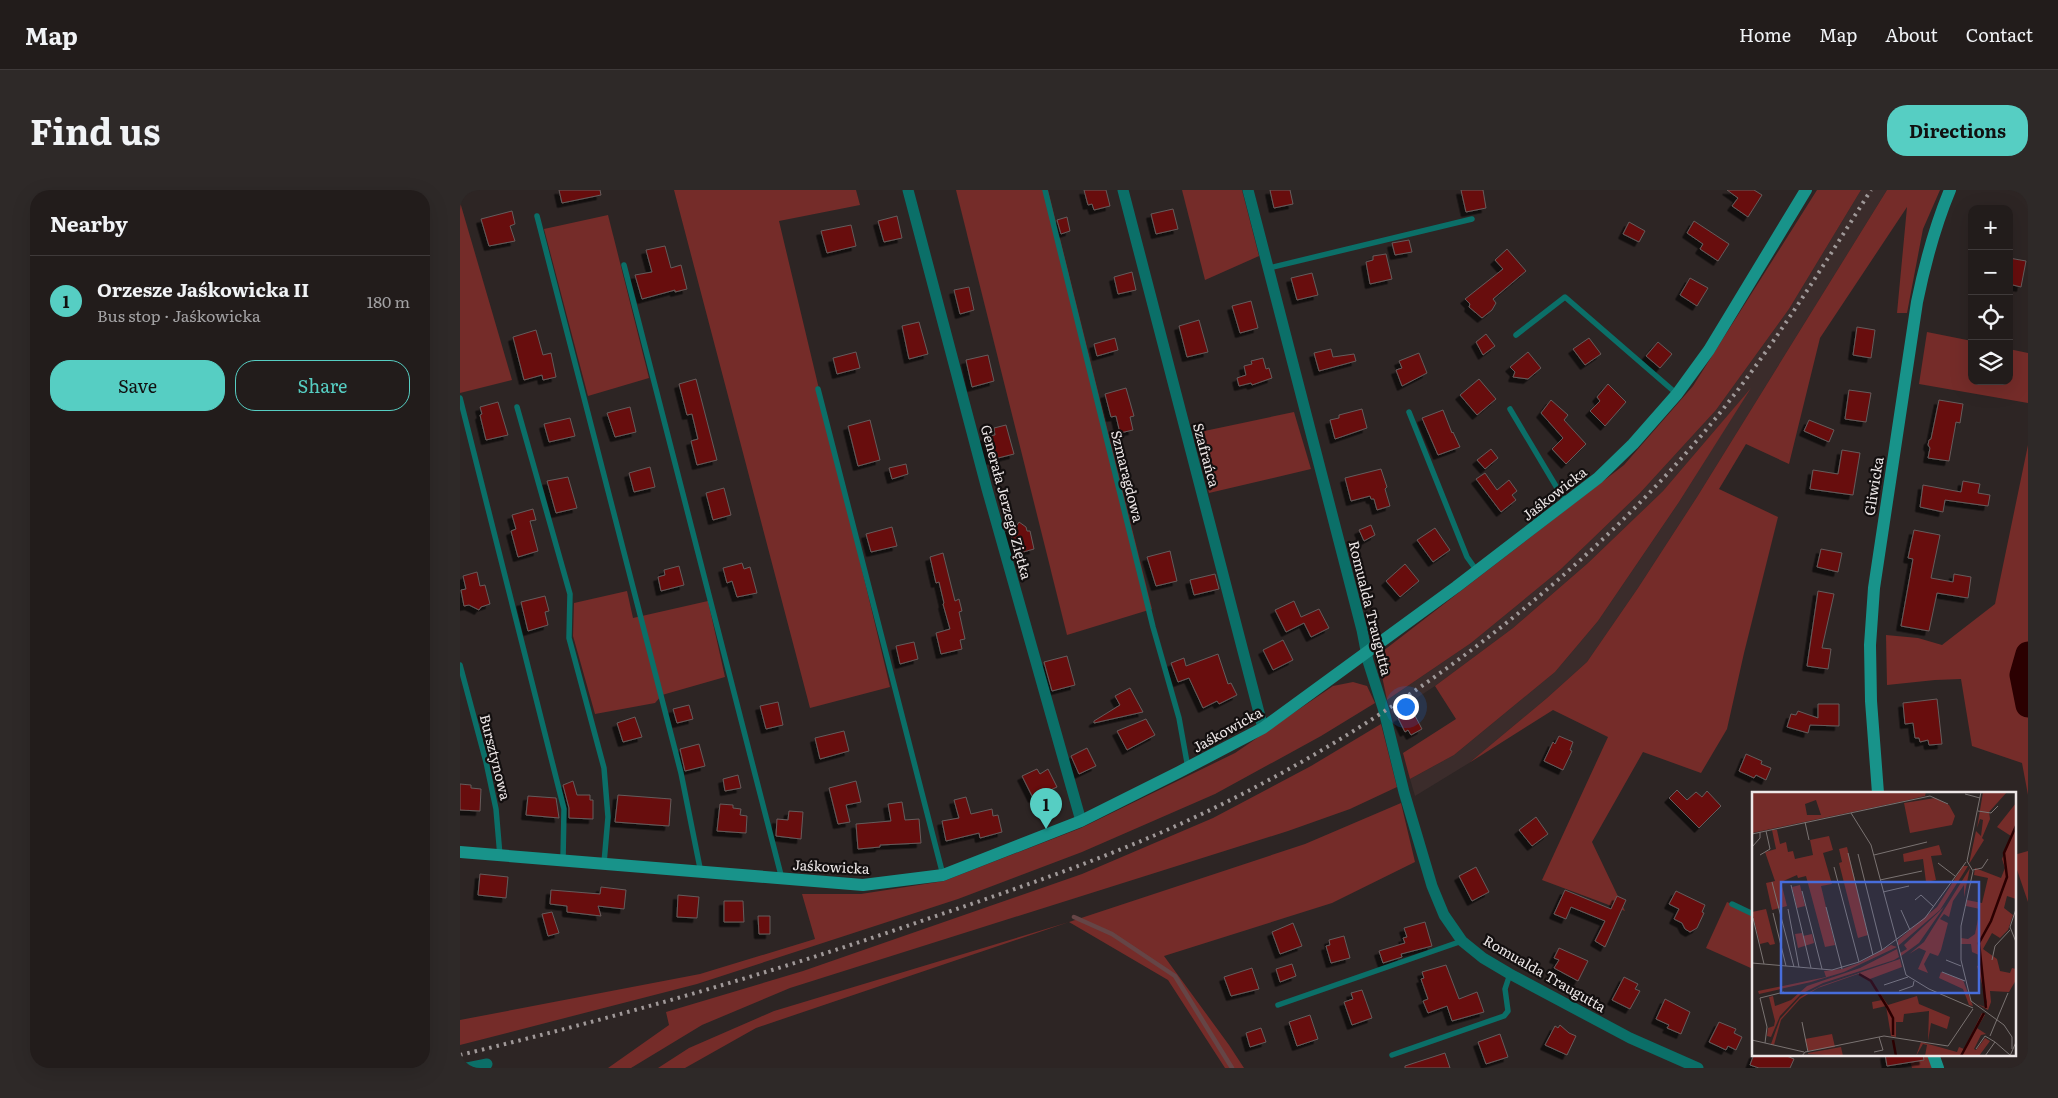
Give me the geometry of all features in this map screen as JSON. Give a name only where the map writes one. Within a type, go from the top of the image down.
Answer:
[{"type":"street","name":"Generała Jerzego Ziętka","points":[[908,190],[987,489],[1081,820]]},
{"type":"street","name":"Szafrańca","points":[[1123,190],[1262,728]]},
{"type":"street","name":"Romualda Traugutta","points":[[1248,190],[1367,653],[1432,886],[1444,915],[1462,941],[1484,958],[1510,974],[1630,1038],[1698,1068]]},
{"type":"street","name":"Jaśkowicka","points":[[460,852],[563,862],[864,885],[943,876],[1081,820],[1188,768],[1262,728],[1367,653],[1598,478],[1633,444],[1677,394],[1709,350],[1806,190]]},
{"type":"street","name":"Gliwicka","points":[[1878,792],[1871,701],[1870,645],[1874,588],[1922,278],[1934,234],[1950,190]]},
{"type":"street","points":[[1934,1056],[1938,1068]]},
{"type":"street","points":[[467,1068],[487,1064]]},
{"type":"lane","name":"Szmaragdowa","points":[[1045,190],[1153,627],[1179,718],[1188,768]]},
{"type":"lane","points":[[537,216],[681,774],[701,873]]},
{"type":"lane","points":[[1268,268],[1472,220]]},
{"type":"lane","points":[[624,265],[782,879]]},
{"type":"lane","points":[[1516,335],[1565,297],[1677,394]]},
{"type":"lane","points":[[818,389],[943,876]]},
{"type":"lane","points":[[460,398],[564,809],[563,862]]},
{"type":"lane","points":[[517,407],[570,594],[569,638],[604,768],[608,817],[604,865]]},
{"type":"lane","points":[[1510,409],[1566,503]]},
{"type":"lane","points":[[1408,412],[1467,557],[1477,571]]},
{"type":"lane","name":"Bursztynowa","points":[[460,665],[486,762],[496,809],[500,856]]},
{"type":"lane","points":[[1732,904],[1752,914]]},
{"type":"lane","points":[[1278,1005],[1462,941]]},
{"type":"lane","points":[[1392,1055],[1504,1016],[1508,1011],[1505,989],[1510,974]]},
{"type":"shaded area","points":[[674,190],[856,190],[860,205],[779,221],[890,687],[810,708]]},
{"type":"shaded area","points":[[956,190],[1048,190],[1152,609],[1067,635]]},
{"type":"shaded area","points":[[1182,190],[1242,190],[1259,256],[1205,280]]},
{"type":"shaded area","points":[[1817,190],[1861,190],[1789,309],[1716,410],[1640,493],[1560,570],[1471,643],[1387,700],[1379,662],[1383,651],[1624,465],[1693,386]]},
{"type":"shaded area","points":[[1861,190],[1887,190],[1697,497],[1587,662],[1469,763],[1415,796],[1410,779],[1454,755],[1555,672],[1598,621],[1679,502],[1747,393],[1663,491],[1588,563],[1513,628],[1435,686],[1392,714],[1387,700],[1471,643],[1560,570],[1640,493],[1716,410],[1789,309]]},
{"type":"shaded area","points":[[1887,190],[1940,190],[1923,229],[1907,313],[1897,313],[1907,207],[1820,338],[1789,464],[1746,444],[1719,489],[1778,517],[1727,729],[1701,773],[1643,752],[1592,842],[1625,911],[1542,880],[1608,737],[1553,710],[1469,763],[1587,662],[1697,497]]},
{"type":"shaded area","points":[[460,202],[512,380],[460,393]]},
{"type":"shaded area","points":[[608,215],[649,378],[588,396],[544,229]]},
{"type":"shaded area","points":[[1927,332],[1968,340],[1968,385],[2013,385],[2013,350],[2028,353],[2028,403],[1919,384]]},
{"type":"shaded area","points":[[1751,388],[1679,502],[1598,621],[1555,672],[1454,755],[1410,779],[1403,753],[1456,719],[1435,686],[1513,628],[1588,563],[1663,491]]},
{"type":"shaded area","points":[[1294,412],[1311,469],[1209,493],[1195,433]]},
{"type":"shaded area","points":[[2028,445],[2028,795],[2022,763],[1972,746],[1961,679],[1887,685],[1886,635],[1918,638],[1942,645],[1995,604]]},
{"type":"shaded area","points":[[627,591],[633,618],[708,601],[725,677],[662,695],[655,703],[595,714],[573,636],[574,603]]},
{"type":"shaded area","points":[[1353,682],[1367,686],[1375,703],[1321,736],[1215,794],[1082,852],[958,899],[697,984],[460,1045],[460,1020],[700,974],[815,939],[802,894],[861,894],[944,881],[1081,828],[1235,753],[1333,686]]},
{"type":"shaded area","points":[[1381,724],[1397,787],[1350,809],[1288,831],[790,988],[702,1025],[631,1068],[608,1068],[669,1025],[666,1012],[803,971],[1082,874],[1213,818],[1311,766]]},
{"type":"shaded area","points":[[1401,803],[1415,862],[1332,903],[1164,956],[1244,1068],[1225,1068],[1168,980],[1069,922],[1305,844]]},
{"type":"shaded area","points":[[2028,851],[2028,902],[2016,867],[2016,854]]},
{"type":"shaded area","points":[[1727,902],[1752,913],[1752,969],[1706,948]]},
{"type":"shaded area","points":[[1069,922],[756,1028],[685,1068],[658,1068],[689,1048],[774,1011]]},
{"type":"shaded area","points":[[1909,1056],[1929,1056],[1932,1068],[1912,1068]]},
{"type":"building","points":[[559,190],[600,190],[601,195],[562,203]]},
{"type":"building","points":[[1084,190],[1106,190],[1110,206],[1094,210],[1092,204],[1088,205]]},
{"type":"building","points":[[1270,190],[1290,190],[1293,204],[1274,208]]},
{"type":"building","points":[[1461,190],[1483,190],[1486,208],[1466,212]]},
{"type":"building","points":[[1727,190],[1754,190],[1762,195],[1748,217],[1732,206],[1738,198]]},
{"type":"building","points":[[1173,209],[1178,229],[1156,234],[1151,214]]},
{"type":"building","points":[[512,211],[515,224],[510,226],[515,241],[489,246],[481,219]]},
{"type":"building","points":[[897,216],[902,238],[884,242],[878,221]]},
{"type":"building","points":[[1067,217],[1070,231],[1061,234],[1057,220]]},
{"type":"building","points":[[1694,221],[1729,244],[1718,261],[1700,249],[1703,244],[1687,233]]},
{"type":"building","points":[[1629,222],[1645,231],[1639,242],[1623,234]]},
{"type":"building","points":[[851,225],[856,246],[827,253],[821,231]]},
{"type":"building","points":[[1409,240],[1412,252],[1395,255],[1392,243]]},
{"type":"building","points":[[665,246],[671,268],[681,265],[687,289],[675,292],[675,290],[642,299],[635,275],[652,272],[646,250]]},
{"type":"building","points":[[1507,249],[1526,271],[1493,299],[1496,303],[1492,310],[1482,318],[1469,307],[1470,304],[1465,299],[1503,269],[1495,260]]},
{"type":"building","points":[[1386,254],[1392,279],[1370,284],[1366,262],[1373,260],[1373,256]]},
{"type":"building","points":[[2013,259],[2026,261],[2021,287],[2013,285]]},
{"type":"building","points":[[1132,272],[1136,290],[1118,294],[1114,277]]},
{"type":"building","points":[[1312,273],[1318,295],[1297,300],[1291,278]]},
{"type":"building","points":[[1690,278],[1708,288],[1697,306],[1680,295]]},
{"type":"building","points":[[969,287],[974,310],[960,314],[954,290]]},
{"type":"building","points":[[1251,301],[1258,328],[1240,333],[1232,306]]},
{"type":"building","points":[[1199,320],[1208,352],[1187,357],[1179,326]]},
{"type":"building","points":[[919,322],[928,354],[909,359],[902,326]]},
{"type":"building","points":[[1857,327],[1875,330],[1871,358],[1853,355]]},
{"type":"building","points":[[536,330],[543,355],[551,353],[556,377],[543,380],[542,375],[524,380],[513,337]]},
{"type":"building","points":[[1486,334],[1495,346],[1483,355],[1476,342]]},
{"type":"building","points":[[1115,338],[1118,350],[1097,356],[1094,344]]},
{"type":"building","points":[[1589,338],[1601,354],[1585,365],[1573,349]]},
{"type":"building","points":[[1658,342],[1672,354],[1660,368],[1646,356]]},
{"type":"building","points":[[1331,349],[1333,357],[1354,354],[1356,361],[1319,371],[1314,353]]},
{"type":"building","points":[[856,352],[860,368],[837,374],[833,358]]},
{"type":"building","points":[[1528,352],[1541,368],[1528,379],[1513,377],[1515,372],[1510,367]]},
{"type":"building","points":[[1419,353],[1427,373],[1402,386],[1396,370],[1402,368],[1399,361]]},
{"type":"building","points":[[988,355],[994,381],[972,387],[966,360]]},
{"type":"building","points":[[1263,358],[1266,369],[1269,368],[1272,378],[1252,385],[1251,383],[1239,386],[1237,378],[1246,375],[1244,366],[1252,364],[1251,361]]},
{"type":"building","points":[[696,379],[717,460],[697,465],[691,441],[698,439],[692,414],[687,415],[679,384]]},
{"type":"building","points":[[1479,379],[1496,399],[1477,415],[1460,395]]},
{"type":"building","points":[[1608,384],[1626,402],[1605,426],[1590,411],[1600,401],[1597,397]]},
{"type":"building","points":[[1126,388],[1134,416],[1130,417],[1133,430],[1120,433],[1116,416],[1111,417],[1105,394]]},
{"type":"building","points":[[1849,390],[1871,393],[1866,422],[1845,419]]},
{"type":"building","points":[[1551,400],[1568,415],[1564,420],[1586,444],[1566,464],[1552,449],[1563,438],[1541,413]]},
{"type":"building","points":[[1939,400],[1963,404],[1960,423],[1956,422],[1949,461],[1928,458],[1930,448],[1928,445]]},
{"type":"building","points":[[498,402],[508,435],[486,440],[480,407]]},
{"type":"building","points":[[630,407],[636,432],[615,437],[607,413]]},
{"type":"building","points":[[1362,409],[1367,428],[1335,439],[1330,420],[1339,418],[1339,415]]},
{"type":"building","points":[[1443,410],[1460,447],[1438,455],[1422,418]]},
{"type":"building","points":[[570,418],[575,436],[549,442],[544,424]]},
{"type":"building","points":[[870,420],[880,460],[858,466],[848,426]]},
{"type":"building","points":[[1809,420],[1834,430],[1829,442],[1804,431]]},
{"type":"building","points":[[1006,425],[1014,454],[990,460],[984,437],[995,435],[994,428]]},
{"type":"building","points":[[1491,449],[1498,458],[1485,469],[1477,460]]},
{"type":"building","points":[[1842,450],[1860,453],[1853,495],[1810,489],[1813,470],[1838,474]]},
{"type":"building","points":[[906,464],[908,474],[892,479],[889,468]]},
{"type":"building","points":[[650,467],[655,487],[634,492],[629,473]]},
{"type":"building","points":[[1381,469],[1387,487],[1385,489],[1390,506],[1377,510],[1374,499],[1371,499],[1370,496],[1351,501],[1345,478]]},
{"type":"building","points":[[1485,473],[1497,490],[1509,480],[1517,491],[1512,495],[1516,500],[1501,512],[1476,479]]},
{"type":"building","points":[[568,477],[577,508],[556,513],[547,481]]},
{"type":"building","points":[[1963,481],[1980,484],[1978,493],[1990,495],[1988,506],[1945,500],[1943,512],[1920,507],[1923,485],[1961,492]]},
{"type":"building","points":[[724,488],[731,515],[713,520],[706,493]]},
{"type":"building","points":[[533,509],[536,520],[530,521],[538,551],[518,557],[511,531],[516,529],[512,515]]},
{"type":"building","points":[[1019,522],[1026,527],[1027,531],[1030,531],[1034,549],[1016,554],[1009,528],[1016,527]]},
{"type":"building","points":[[1371,525],[1375,535],[1364,541],[1359,530]]},
{"type":"building","points":[[892,527],[897,546],[871,552],[866,534]]},
{"type":"building","points":[[1435,528],[1450,550],[1433,562],[1417,540]]},
{"type":"building","points":[[1914,530],[1940,535],[1931,578],[1953,582],[1954,574],[1971,577],[1968,598],[1937,593],[1929,631],[1901,626],[1913,559],[1908,558]]},
{"type":"building","points":[[1821,549],[1842,553],[1838,572],[1817,567]]},
{"type":"building","points":[[1170,551],[1177,581],[1156,586],[1147,557]]},
{"type":"building","points":[[943,553],[955,601],[959,599],[962,611],[959,612],[965,639],[960,640],[962,649],[941,654],[936,633],[950,629],[939,582],[936,583],[930,557]]},
{"type":"building","points":[[742,563],[744,569],[750,567],[757,593],[737,597],[732,581],[727,583],[723,568]]},
{"type":"building","points":[[1405,564],[1419,581],[1400,597],[1386,581]]},
{"type":"building","points":[[679,566],[684,585],[661,591],[658,577],[665,575],[664,570]]},
{"type":"building","points":[[477,572],[480,586],[485,585],[490,604],[481,607],[479,610],[469,605],[464,606],[461,590],[466,589],[463,576]]},
{"type":"building","points":[[1215,574],[1219,589],[1194,595],[1190,580]]},
{"type":"building","points":[[1818,591],[1834,594],[1822,648],[1831,649],[1828,669],[1807,666]]},
{"type":"building","points":[[545,596],[549,611],[545,612],[548,625],[528,631],[521,602]]},
{"type":"building","points":[[1294,601],[1301,617],[1319,609],[1329,628],[1311,637],[1304,623],[1286,632],[1275,610]]},
{"type":"building","points":[[1283,640],[1293,660],[1273,670],[1263,650]]},
{"type":"building","points":[[914,642],[918,659],[900,664],[896,646]]},
{"type":"building","points":[[1218,654],[1228,684],[1231,683],[1237,695],[1219,704],[1217,701],[1203,708],[1189,678],[1178,682],[1171,663],[1184,658],[1186,666]]},
{"type":"building","points":[[1067,656],[1075,685],[1052,691],[1044,662]]},
{"type":"building","points":[[1130,688],[1143,712],[1094,723],[1094,721],[1120,705],[1115,696]]},
{"type":"building","points":[[1937,699],[1942,744],[1929,745],[1928,740],[1920,742],[1919,738],[1915,738],[1913,723],[1905,724],[1903,703]]},
{"type":"building","points":[[778,702],[783,725],[766,729],[760,706]]},
{"type":"building","points":[[1818,704],[1839,704],[1839,726],[1810,725],[1808,733],[1787,727],[1791,714],[1796,715],[1798,711],[1818,718]]},
{"type":"building","points":[[689,705],[693,719],[677,723],[673,709]]},
{"type":"building","points":[[1412,710],[1422,729],[1411,735],[1408,730],[1405,732],[1398,718]]},
{"type":"building","points":[[635,717],[642,737],[623,742],[617,723]]},
{"type":"building","points":[[1146,719],[1155,735],[1127,750],[1117,731]]},
{"type":"building","points":[[844,731],[849,751],[820,759],[815,738]]},
{"type":"building","points":[[1559,736],[1573,742],[1570,750],[1572,751],[1563,770],[1544,761],[1553,742],[1555,744]]},
{"type":"building","points":[[699,744],[705,766],[685,771],[680,749]]},
{"type":"building","points":[[1087,748],[1096,766],[1079,774],[1071,756]]},
{"type":"building","points":[[1746,754],[1762,761],[1761,764],[1771,768],[1766,780],[1756,775],[1754,778],[1739,771]]},
{"type":"building","points":[[1037,769],[1040,774],[1048,769],[1057,787],[1033,798],[1022,776]]},
{"type":"building","points":[[738,775],[741,788],[725,791],[723,779]]},
{"type":"building","points":[[573,781],[577,795],[590,795],[590,800],[593,800],[593,819],[569,818],[569,808],[563,785]]},
{"type":"building","points":[[856,781],[861,802],[846,805],[850,822],[838,824],[829,788]]},
{"type":"building","points":[[460,784],[471,785],[471,788],[481,789],[480,811],[460,810]]},
{"type":"building","points":[[1677,790],[1687,800],[1696,792],[1702,797],[1707,791],[1721,806],[1699,828],[1669,798]]},
{"type":"building","points":[[618,795],[671,799],[669,826],[615,822]]},
{"type":"building","points":[[528,796],[556,798],[559,818],[526,815]]},
{"type":"building","points":[[966,797],[971,814],[992,809],[993,816],[998,815],[1002,832],[980,838],[979,833],[946,841],[942,821],[959,818],[954,800]]},
{"type":"building","points":[[902,802],[905,820],[919,819],[921,843],[880,845],[880,847],[858,849],[856,824],[891,821],[888,804]]},
{"type":"building","points":[[720,804],[733,805],[733,808],[741,809],[740,815],[747,816],[746,833],[717,831]]},
{"type":"building","points":[[789,811],[803,812],[801,839],[776,836],[777,819],[788,820]]},
{"type":"building","points":[[1536,817],[1548,834],[1532,846],[1519,830]]},
{"type":"building","points":[[1476,867],[1489,892],[1472,901],[1459,876]]},
{"type":"building","points":[[480,874],[508,877],[506,898],[478,895]]},
{"type":"building","points":[[601,887],[626,890],[624,909],[598,906],[601,916],[567,912],[567,906],[550,904],[551,890],[600,894]]},
{"type":"building","points":[[1565,890],[1611,909],[1617,896],[1626,900],[1605,947],[1595,941],[1605,921],[1571,907],[1566,919],[1554,914]]},
{"type":"building","points":[[1676,891],[1705,905],[1702,912],[1704,913],[1697,928],[1690,932],[1685,929],[1682,923],[1674,919],[1679,909],[1669,904]]},
{"type":"building","points":[[678,895],[699,897],[697,918],[677,917]]},
{"type":"building","points":[[724,901],[743,901],[744,922],[724,922]]},
{"type":"building","points":[[552,912],[559,933],[548,936],[542,914]]},
{"type":"building","points":[[758,916],[770,916],[770,934],[759,934]]},
{"type":"building","points":[[1425,922],[1432,946],[1401,954],[1402,957],[1383,963],[1379,951],[1405,943],[1403,938],[1407,937],[1404,928]]},
{"type":"building","points":[[1293,923],[1302,946],[1280,954],[1272,932]]},
{"type":"building","points":[[1344,936],[1350,958],[1331,963],[1326,946],[1330,945],[1329,940]]},
{"type":"building","points":[[1559,948],[1588,961],[1578,981],[1554,968],[1559,960],[1554,958]]},
{"type":"building","points":[[1292,964],[1296,976],[1280,982],[1276,969]]},
{"type":"building","points":[[1446,965],[1459,999],[1477,992],[1484,1012],[1452,1021],[1447,1006],[1428,1013],[1423,1001],[1428,999],[1421,979],[1424,978],[1422,972]]},
{"type":"building","points":[[1252,968],[1259,989],[1231,996],[1224,977]]},
{"type":"building","points":[[1624,977],[1638,984],[1635,989],[1640,991],[1630,1009],[1612,1000]]},
{"type":"building","points":[[1362,990],[1372,1018],[1352,1025],[1344,1002],[1353,999],[1351,993]]},
{"type":"building","points":[[1665,999],[1690,1012],[1681,1034],[1667,1028],[1669,1025],[1656,1019]]},
{"type":"building","points":[[1310,1015],[1318,1039],[1297,1046],[1289,1022]]},
{"type":"building","points":[[1719,1022],[1736,1029],[1734,1033],[1742,1037],[1736,1050],[1728,1046],[1726,1050],[1709,1042]]},
{"type":"building","points":[[1560,1025],[1576,1036],[1567,1055],[1545,1045],[1555,1026],[1558,1028]]},
{"type":"building","points":[[1261,1028],[1266,1042],[1250,1047],[1246,1033]]},
{"type":"building","points":[[1500,1034],[1508,1057],[1486,1064],[1478,1042]]},
{"type":"building","points":[[1445,1053],[1450,1068],[1405,1068],[1405,1066]]},
{"type":"building","points":[[1753,1056],[1787,1056],[1794,1059],[1790,1068],[1759,1068],[1750,1065]]},
{"type":"building","points":[[1885,1056],[1923,1056],[1924,1060],[1887,1066]]},
{"type":"waterway","points":[[2028,654],[2022,675],[2028,705]]},
{"type":"waterway","points":[[1074,917],[1112,934],[1175,976],[1232,1068]]},
{"type":"railway","points":[[460,1055],[579,1025],[756,975],[872,938],[1052,876],[1203,814],[1281,773],[1358,728],[1432,679],[1504,625],[1572,567],[1636,507],[1694,444],[1743,384],[1830,255],[1871,190]]},
{"type":"place","name":"Orzesze Jaśkowicka II","points":[[1046,829]]}]
